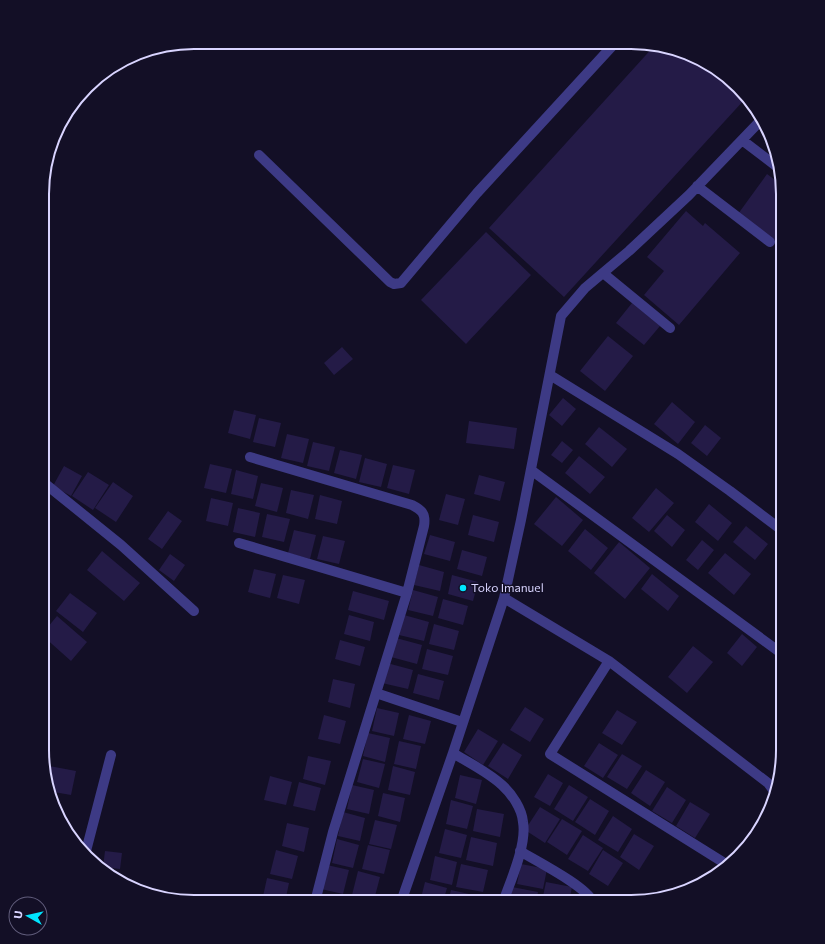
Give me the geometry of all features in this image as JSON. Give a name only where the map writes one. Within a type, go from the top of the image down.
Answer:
[{"type":"street","points":[[259,155],[390,282],[398,284],[401,283],[416,266],[477,193],[609,49]]},
{"type":"street","points":[[403,895],[453,754],[462,722],[504,598],[561,316],[585,288],[634,246],[697,186],[758,124]]},
{"type":"street","points":[[742,140],[772,163]]},
{"type":"street","points":[[697,186],[770,242]]},
{"type":"street","points":[[603,273],[670,328]]},
{"type":"street","points":[[550,374],[678,454],[776,526]]},
{"type":"street","points":[[250,457],[412,505],[422,510],[424,514],[424,526],[407,593],[332,839],[317,895]]},
{"type":"street","points":[[531,470],[776,649]]},
{"type":"street","points":[[49,487],[121,545],[194,611]]},
{"type":"street","points":[[239,543],[407,593]]},
{"type":"street","points":[[504,598],[609,660],[768,783],[771,787]]},
{"type":"street","points":[[609,660],[550,754],[723,862]]},
{"type":"street","points":[[376,693],[462,722]]},
{"type":"street","points":[[453,754],[496,780],[503,786],[521,813],[524,823],[520,851],[505,895]]},
{"type":"street","points":[[87,847],[111,755]]},
{"type":"street","points":[[520,851],[577,885],[589,895]]},
{"type":"building","points":[[650,50],[686,60],[703,68],[726,85],[742,102],[564,297],[489,228]]},
{"type":"building","points":[[767,174],[776,180],[776,241],[738,214]]},
{"type":"building","points":[[686,211],[703,226],[705,223],[740,253],[679,325],[644,295],[664,271],[647,257]]},
{"type":"building","points":[[486,232],[531,275],[466,344],[421,300]]},
{"type":"building","points":[[632,303],[660,326],[644,345],[616,323]]},
{"type":"building","points":[[608,336],[633,356],[605,391],[580,371]]},
{"type":"building","points":[[342,347],[353,359],[334,375],[324,363]]},
{"type":"building","points":[[563,398],[576,409],[562,426],[549,415]]},
{"type":"building","points":[[672,402],[695,422],[678,444],[654,424]]},
{"type":"building","points":[[234,410],[256,415],[250,439],[228,433]]},
{"type":"building","points":[[259,418],[281,423],[275,447],[253,442]]},
{"type":"building","points":[[469,421],[517,428],[514,449],[466,443]]},
{"type":"building","points":[[705,425],[721,438],[707,456],[691,443]]},
{"type":"building","points":[[599,427],[627,449],[612,467],[585,444]]},
{"type":"building","points":[[287,434],[309,439],[303,463],[281,458]]},
{"type":"building","points":[[562,441],[573,450],[562,463],[551,455]]},
{"type":"building","points":[[313,442],[335,447],[329,471],[307,466]]},
{"type":"building","points":[[340,450],[362,455],[356,479],[334,473]]},
{"type":"building","points":[[579,456],[605,477],[590,494],[565,473]]},
{"type":"building","points":[[365,458],[387,464],[381,487],[359,482]]},
{"type":"building","points":[[210,464],[232,469],[226,493],[204,488]]},
{"type":"building","points":[[393,465],[415,470],[409,494],[387,488]]},
{"type":"building","points":[[64,466],[82,476],[71,496],[53,486]]},
{"type":"building","points":[[236,470],[258,476],[253,499],[231,494]]},
{"type":"building","points":[[88,472],[109,485],[93,510],[72,496]]},
{"type":"building","points":[[479,475],[505,482],[500,501],[474,494]]},
{"type":"building","points":[[113,482],[133,496],[116,522],[95,508]]},
{"type":"building","points":[[261,483],[283,488],[277,512],[255,506]]},
{"type":"building","points":[[656,488],[674,503],[649,532],[632,518]]},
{"type":"building","points":[[291,490],[314,495],[308,519],[286,513]]},
{"type":"building","points":[[446,494],[465,499],[458,525],[439,520]]},
{"type":"building","points":[[320,495],[342,501],[337,524],[315,519]]},
{"type":"building","points":[[556,497],[583,520],[562,546],[534,524]]},
{"type":"building","points":[[211,498],[233,503],[228,526],[206,521]]},
{"type":"building","points":[[709,504],[732,523],[718,541],[695,522]]},
{"type":"building","points":[[238,508],[260,513],[255,537],[233,532]]},
{"type":"building","points":[[168,511],[182,521],[162,549],[148,539]]},
{"type":"building","points":[[267,514],[290,519],[284,542],[262,537]]},
{"type":"building","points":[[473,515],[499,522],[494,542],[468,535]]},
{"type":"building","points":[[667,515],[685,530],[672,547],[654,531]]},
{"type":"building","points":[[746,526],[768,544],[755,560],[733,542]]},
{"type":"building","points":[[585,529],[608,548],[591,570],[568,551]]},
{"type":"building","points":[[294,530],[316,535],[310,559],[288,553]]},
{"type":"building","points":[[430,535],[455,542],[450,561],[424,554]]},
{"type":"building","points":[[323,536],[345,541],[339,564],[317,559]]},
{"type":"building","points":[[702,540],[714,550],[698,570],[686,560]]},
{"type":"building","points":[[619,542],[650,568],[625,599],[594,573]]},
{"type":"building","points":[[462,550],[487,557],[482,576],[457,569]]},
{"type":"building","points":[[102,551],[140,583],[124,601],[87,570]]},
{"type":"building","points":[[725,553],[751,574],[734,595],[708,573]]},
{"type":"building","points":[[170,554],[185,565],[174,581],[159,570]]},
{"type":"building","points":[[419,565],[444,572],[440,591],[414,585]]},
{"type":"building","points":[[254,569],[276,574],[270,598],[248,592]]},
{"type":"building","points":[[652,574],[679,596],[668,611],[641,589]]},
{"type":"building","points":[[283,575],[305,580],[299,604],[277,598]]},
{"type":"building","name":"Toko Imanuel","points":[[452,575],[478,582],[473,601],[448,594]]},
{"type":"building","points":[[413,590],[438,597],[433,616],[408,610]]},
{"type":"building","points":[[353,591],[389,601],[384,620],[348,610]]},
{"type":"building","points":[[70,593],[97,613],[83,632],[56,611]]},
{"type":"building","points":[[443,599],[468,606],[463,625],[438,618]]},
{"type":"building","points":[[349,615],[374,622],[370,641],[344,634]]},
{"type":"building","points":[[404,615],[429,622],[424,641],[399,635]]},
{"type":"building","points":[[57,616],[87,642],[71,661],[49,641],[49,626]]},
{"type":"building","points":[[434,624],[459,631],[454,650],[429,644]]},
{"type":"building","points":[[742,634],[757,647],[742,666],[727,653]]},
{"type":"building","points":[[396,638],[422,645],[417,664],[391,657]]},
{"type":"building","points":[[340,640],[365,647],[360,666],[335,659]]},
{"type":"building","points":[[693,646],[713,662],[687,693],[668,677]]},
{"type":"building","points":[[427,649],[453,656],[448,675],[422,669]]},
{"type":"building","points":[[387,663],[413,670],[408,689],[382,683]]},
{"type":"building","points":[[418,674],[444,681],[439,700],[413,693]]},
{"type":"building","points":[[333,679],[355,684],[350,708],[328,702]]},
{"type":"building","points":[[525,707],[544,719],[530,742],[510,730]]},
{"type":"building","points":[[377,708],[399,713],[394,736],[372,731]]},
{"type":"building","points":[[617,710],[637,722],[622,745],[602,733]]},
{"type":"building","points":[[324,715],[346,721],[340,744],[318,739]]},
{"type":"building","points":[[409,715],[431,721],[425,744],[403,739]]},
{"type":"building","points":[[478,729],[498,741],[483,765],[464,752]]},
{"type":"building","points":[[368,733],[390,738],[385,762],[363,756]]},
{"type":"building","points":[[399,741],[421,746],[416,769],[394,764]]},
{"type":"building","points":[[503,743],[522,755],[508,779],[488,766]]},
{"type":"building","points":[[599,743],[618,755],[603,778],[584,766]]},
{"type":"building","points":[[622,754],[642,766],[627,789],[607,777]]},
{"type":"building","points":[[308,756],[331,761],[325,785],[303,779]]},
{"type":"building","points":[[363,759],[385,764],[379,788],[357,782]]},
{"type":"building","points":[[50,766],[76,771],[71,795],[56,792]]},
{"type":"building","points":[[393,766],[415,772],[410,795],[388,790]]},
{"type":"building","points":[[646,770],[665,782],[650,806],[631,793]]},
{"type":"building","points":[[548,774],[563,783],[550,806],[534,797]]},
{"type":"building","points":[[460,775],[482,780],[476,804],[455,798]]},
{"type":"building","points":[[270,776],[292,782],[286,805],[264,800]]},
{"type":"building","points":[[299,782],[321,788],[315,811],[293,806]]},
{"type":"building","points":[[352,785],[374,790],[369,814],[347,809]]},
{"type":"building","points":[[569,785],[588,797],[573,821],[554,809]]},
{"type":"building","points":[[667,787],[686,800],[672,823],[652,811]]},
{"type":"building","points":[[383,793],[405,798],[400,822],[378,816]]},
{"type":"building","points":[[590,799],[609,811],[595,835],[575,822]]},
{"type":"building","points":[[451,800],[473,806],[467,829],[446,824]]},
{"type":"building","points":[[690,802],[710,814],[695,838],[676,826]]},
{"type":"building","points":[[540,807],[560,819],[545,843],[525,830]]},
{"type":"building","points":[[477,809],[504,814],[500,837],[473,831]]},
{"type":"building","points":[[343,812],[365,818],[360,841],[338,836]]},
{"type":"building","points":[[613,816],[632,829],[618,852],[598,840]]},
{"type":"building","points":[[562,819],[582,831],[567,855],[547,842]]},
{"type":"building","points":[[375,820],[397,825],[391,849],[369,844]]},
{"type":"building","points":[[287,823],[309,828],[304,852],[282,846]]},
{"type":"building","points":[[445,829],[467,835],[461,858],[439,853]]},
{"type":"building","points":[[634,834],[654,846],[639,870],[620,857]]},
{"type":"building","points":[[583,835],[603,848],[588,871],[568,859]]},
{"type":"building","points":[[471,837],[497,843],[493,866],[466,860]]},
{"type":"building","points":[[337,839],[359,845],[353,868],[332,863]]},
{"type":"building","points":[[368,845],[390,850],[384,874],[362,869]]},
{"type":"building","points":[[276,850],[298,856],[292,879],[270,874]]},
{"type":"building","points":[[603,850],[623,863],[608,886],[589,874]]},
{"type":"building","points":[[105,851],[122,853],[120,869],[111,868],[104,863]]},
{"type":"building","points":[[435,856],[457,862],[452,885],[430,880]]},
{"type":"building","points":[[461,864],[488,870],[483,892],[456,887]]},
{"type":"building","points":[[521,864],[547,869],[543,889],[517,884]]},
{"type":"building","points":[[327,865],[349,870],[343,894],[321,889]]},
{"type":"building","points":[[358,871],[380,877],[375,895],[352,895]]},
{"type":"building","points":[[267,878],[289,883],[286,895],[263,895]]},
{"type":"building","points":[[425,882],[447,888],[445,895],[422,895]]},
{"type":"building","points":[[546,882],[572,887],[570,895],[543,895]]},
{"type":"building","points":[[512,887],[538,892],[537,895],[510,895]]},
{"type":"building","points":[[451,890],[474,895],[450,895]]},
{"type":"place","name":"Toko Imanuel","points":[[463,588]]}]
